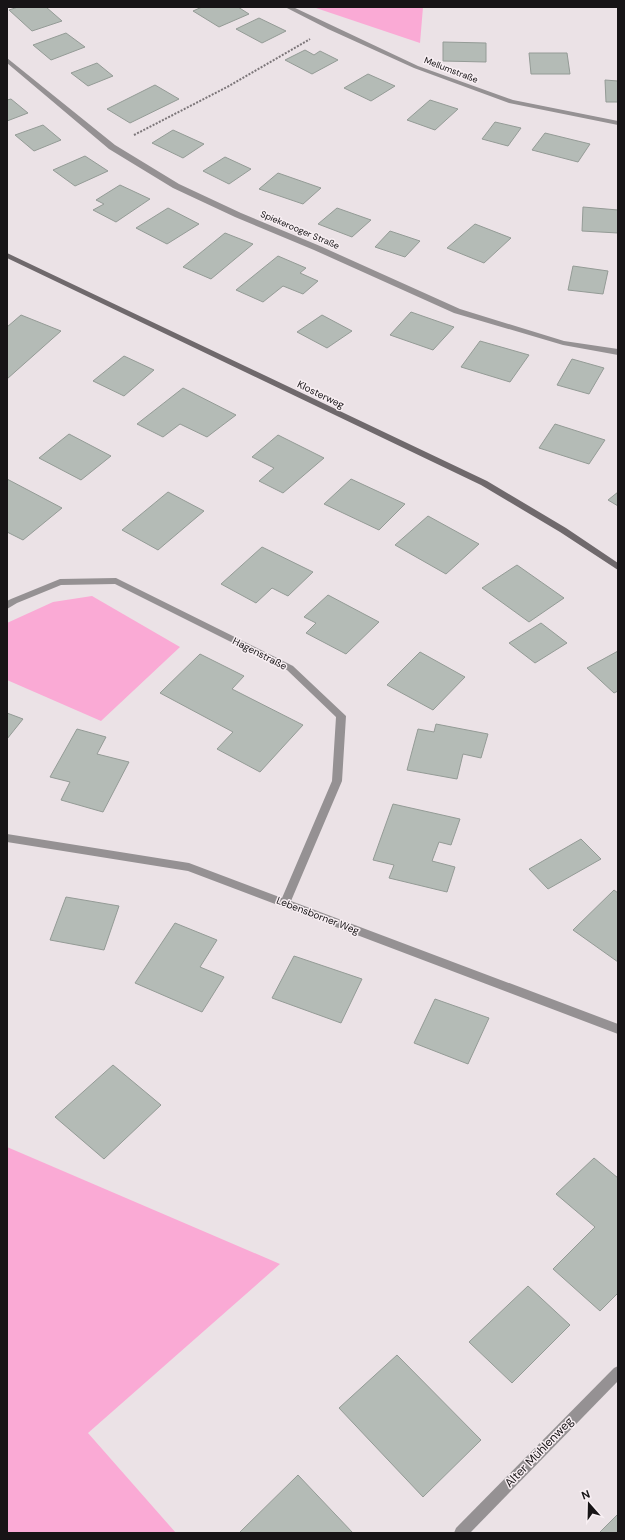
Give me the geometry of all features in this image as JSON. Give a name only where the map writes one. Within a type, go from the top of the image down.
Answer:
[{"type":"street","name":"Mellumstraße","points":[[288,7],[416,67],[511,102],[618,123]]},
{"type":"street","name":"Spiekerooger Straße","points":[[7,60],[112,147],[176,186],[238,216],[317,248],[457,311],[563,343],[618,352]]},
{"type":"street","name":"Klosterweg","points":[[7,255],[484,483],[563,530],[618,567]]},
{"type":"street","name":"Hagenstraße","points":[[7,606],[14,601],[60,582],[116,581],[290,668],[342,716],[336,780],[285,902]]},
{"type":"street","name":"Lebensborner Weg","points":[[7,838],[189,867],[285,902],[618,1030]]},
{"type":"street","name":"Alter Mühlenweg","points":[[461,1533],[618,1372]]},
{"type":"path","points":[[112,147],[229,86],[330,28]]},
{"type":"shaded area","points":[[313,7],[423,7],[420,43]]},
{"type":"shaded area","points":[[92,596],[180,647],[101,721],[7,680],[7,623],[53,602]]},
{"type":"shaded area","points":[[7,1147],[280,1264],[88,1433],[176,1533],[7,1533]]},
{"type":"building","points":[[18,7],[46,7],[62,21],[32,31],[9,10]]},
{"type":"building","points":[[202,7],[238,7],[249,14],[219,27],[193,11]]},
{"type":"building","points":[[259,18],[286,31],[262,43],[236,29]]},
{"type":"building","points":[[66,33],[85,47],[51,60],[33,45]]},
{"type":"building","points":[[443,42],[486,43],[486,62],[443,61]]},
{"type":"building","points":[[305,50],[314,55],[320,51],[338,60],[312,74],[285,60]]},
{"type":"building","points":[[529,53],[567,53],[570,74],[531,74]]},
{"type":"building","points":[[97,63],[113,76],[88,86],[71,73]]},
{"type":"building","points":[[368,74],[395,86],[371,101],[344,88]]},
{"type":"building","points":[[605,80],[618,81],[618,102],[606,102]]},
{"type":"building","points":[[155,85],[179,99],[130,123],[107,109]]},
{"type":"building","points":[[11,99],[28,113],[7,121],[7,100]]},
{"type":"building","points":[[430,100],[458,109],[435,130],[407,120]]},
{"type":"building","points":[[495,122],[521,128],[508,146],[482,139]]},
{"type":"building","points":[[43,125],[61,140],[34,151],[15,135]]},
{"type":"building","points":[[173,130],[204,144],[183,158],[152,143]]},
{"type":"building","points":[[545,133],[590,144],[578,162],[532,150]]},
{"type":"building","points":[[85,156],[108,171],[75,186],[53,170]]},
{"type":"building","points":[[225,157],[251,169],[229,184],[203,171]]},
{"type":"building","points":[[278,173],[321,188],[303,204],[259,189]]},
{"type":"building","points":[[120,185],[150,199],[116,222],[93,210],[104,204],[96,200]]},
{"type":"building","points":[[583,207],[618,210],[618,233],[582,231]]},
{"type":"building","points":[[168,208],[199,224],[167,244],[136,228]]},
{"type":"building","points":[[337,208],[371,220],[352,237],[318,224]]},
{"type":"building","points":[[475,224],[511,238],[484,263],[447,248]]},
{"type":"building","points":[[390,231],[420,241],[405,257],[375,247]]},
{"type":"building","points":[[225,233],[253,244],[211,279],[183,267]]},
{"type":"building","points":[[278,256],[306,268],[300,273],[318,281],[303,294],[283,286],[263,302],[236,290]]},
{"type":"building","points":[[573,266],[608,271],[603,294],[568,290]]},
{"type":"building","points":[[411,312],[454,327],[433,350],[390,335]]},
{"type":"building","points":[[21,315],[61,331],[7,379],[7,327]]},
{"type":"building","points":[[322,315],[352,331],[327,348],[297,332]]},
{"type":"building","points":[[480,341],[529,355],[510,382],[461,367]]},
{"type":"building","points":[[124,356],[154,370],[124,396],[93,381]]},
{"type":"building","points":[[572,359],[604,368],[589,394],[557,385]]},
{"type":"building","points":[[183,388],[236,415],[207,437],[180,424],[163,437],[137,424]]},
{"type":"building","points":[[555,424],[605,440],[589,464],[539,448]]},
{"type":"building","points":[[69,434],[111,456],[81,480],[39,458]]},
{"type":"building","points":[[278,435],[324,458],[283,493],[259,481],[274,468],[252,457]]},
{"type":"building","points":[[7,479],[62,508],[23,540],[7,532]]},
{"type":"building","points":[[351,479],[405,504],[379,530],[324,504]]},
{"type":"building","points":[[168,492],[204,511],[158,550],[122,530]]},
{"type":"building","points":[[618,492],[618,506],[608,500]]},
{"type":"building","points":[[428,516],[479,544],[446,574],[395,545]]},
{"type":"building","points":[[262,547],[313,572],[288,596],[272,588],[256,603],[221,584]]},
{"type":"building","points":[[517,565],[564,598],[529,622],[482,588]]},
{"type":"building","points":[[328,595],[379,622],[346,654],[306,633],[316,623],[304,617]]},
{"type":"building","points":[[541,623],[567,643],[535,663],[509,643]]},
{"type":"building","points":[[618,651],[618,691],[614,693],[587,668]]},
{"type":"building","points":[[420,652],[465,677],[433,710],[387,685]]},
{"type":"building","points":[[200,654],[244,676],[232,689],[303,725],[260,772],[217,749],[233,732],[160,693]]},
{"type":"building","points":[[7,713],[23,719],[7,739]]},
{"type":"building","points":[[436,724],[488,734],[481,758],[463,754],[457,779],[407,770],[418,729],[434,732]]},
{"type":"building","points":[[77,729],[106,737],[97,754],[129,762],[103,812],[61,800],[70,782],[50,777]]},
{"type":"building","points":[[393,804],[460,819],[451,845],[439,842],[432,861],[455,867],[447,892],[389,878],[394,865],[373,860]]},
{"type":"building","points":[[581,839],[601,859],[548,889],[529,869]]},
{"type":"building","points":[[614,890],[618,893],[618,962],[573,930]]},
{"type":"building","points":[[66,897],[119,906],[104,950],[50,940]]},
{"type":"building","points":[[175,923],[217,940],[200,967],[224,977],[202,1012],[135,983]]},
{"type":"building","points":[[294,956],[362,979],[341,1023],[272,998]]},
{"type":"building","points":[[435,999],[489,1018],[468,1064],[414,1043]]},
{"type":"building","points":[[113,1065],[161,1105],[104,1159],[55,1117]]},
{"type":"building","points":[[594,1158],[618,1178],[618,1293],[600,1311],[553,1269],[595,1227],[556,1194]]},
{"type":"building","points":[[528,1286],[570,1325],[512,1383],[469,1342]]},
{"type":"building","points":[[397,1355],[481,1440],[423,1497],[339,1408]]},
{"type":"building","points":[[298,1475],[353,1533],[240,1532]]},
{"type":"building","points":[[618,1514],[618,1533],[599,1533]]}]
